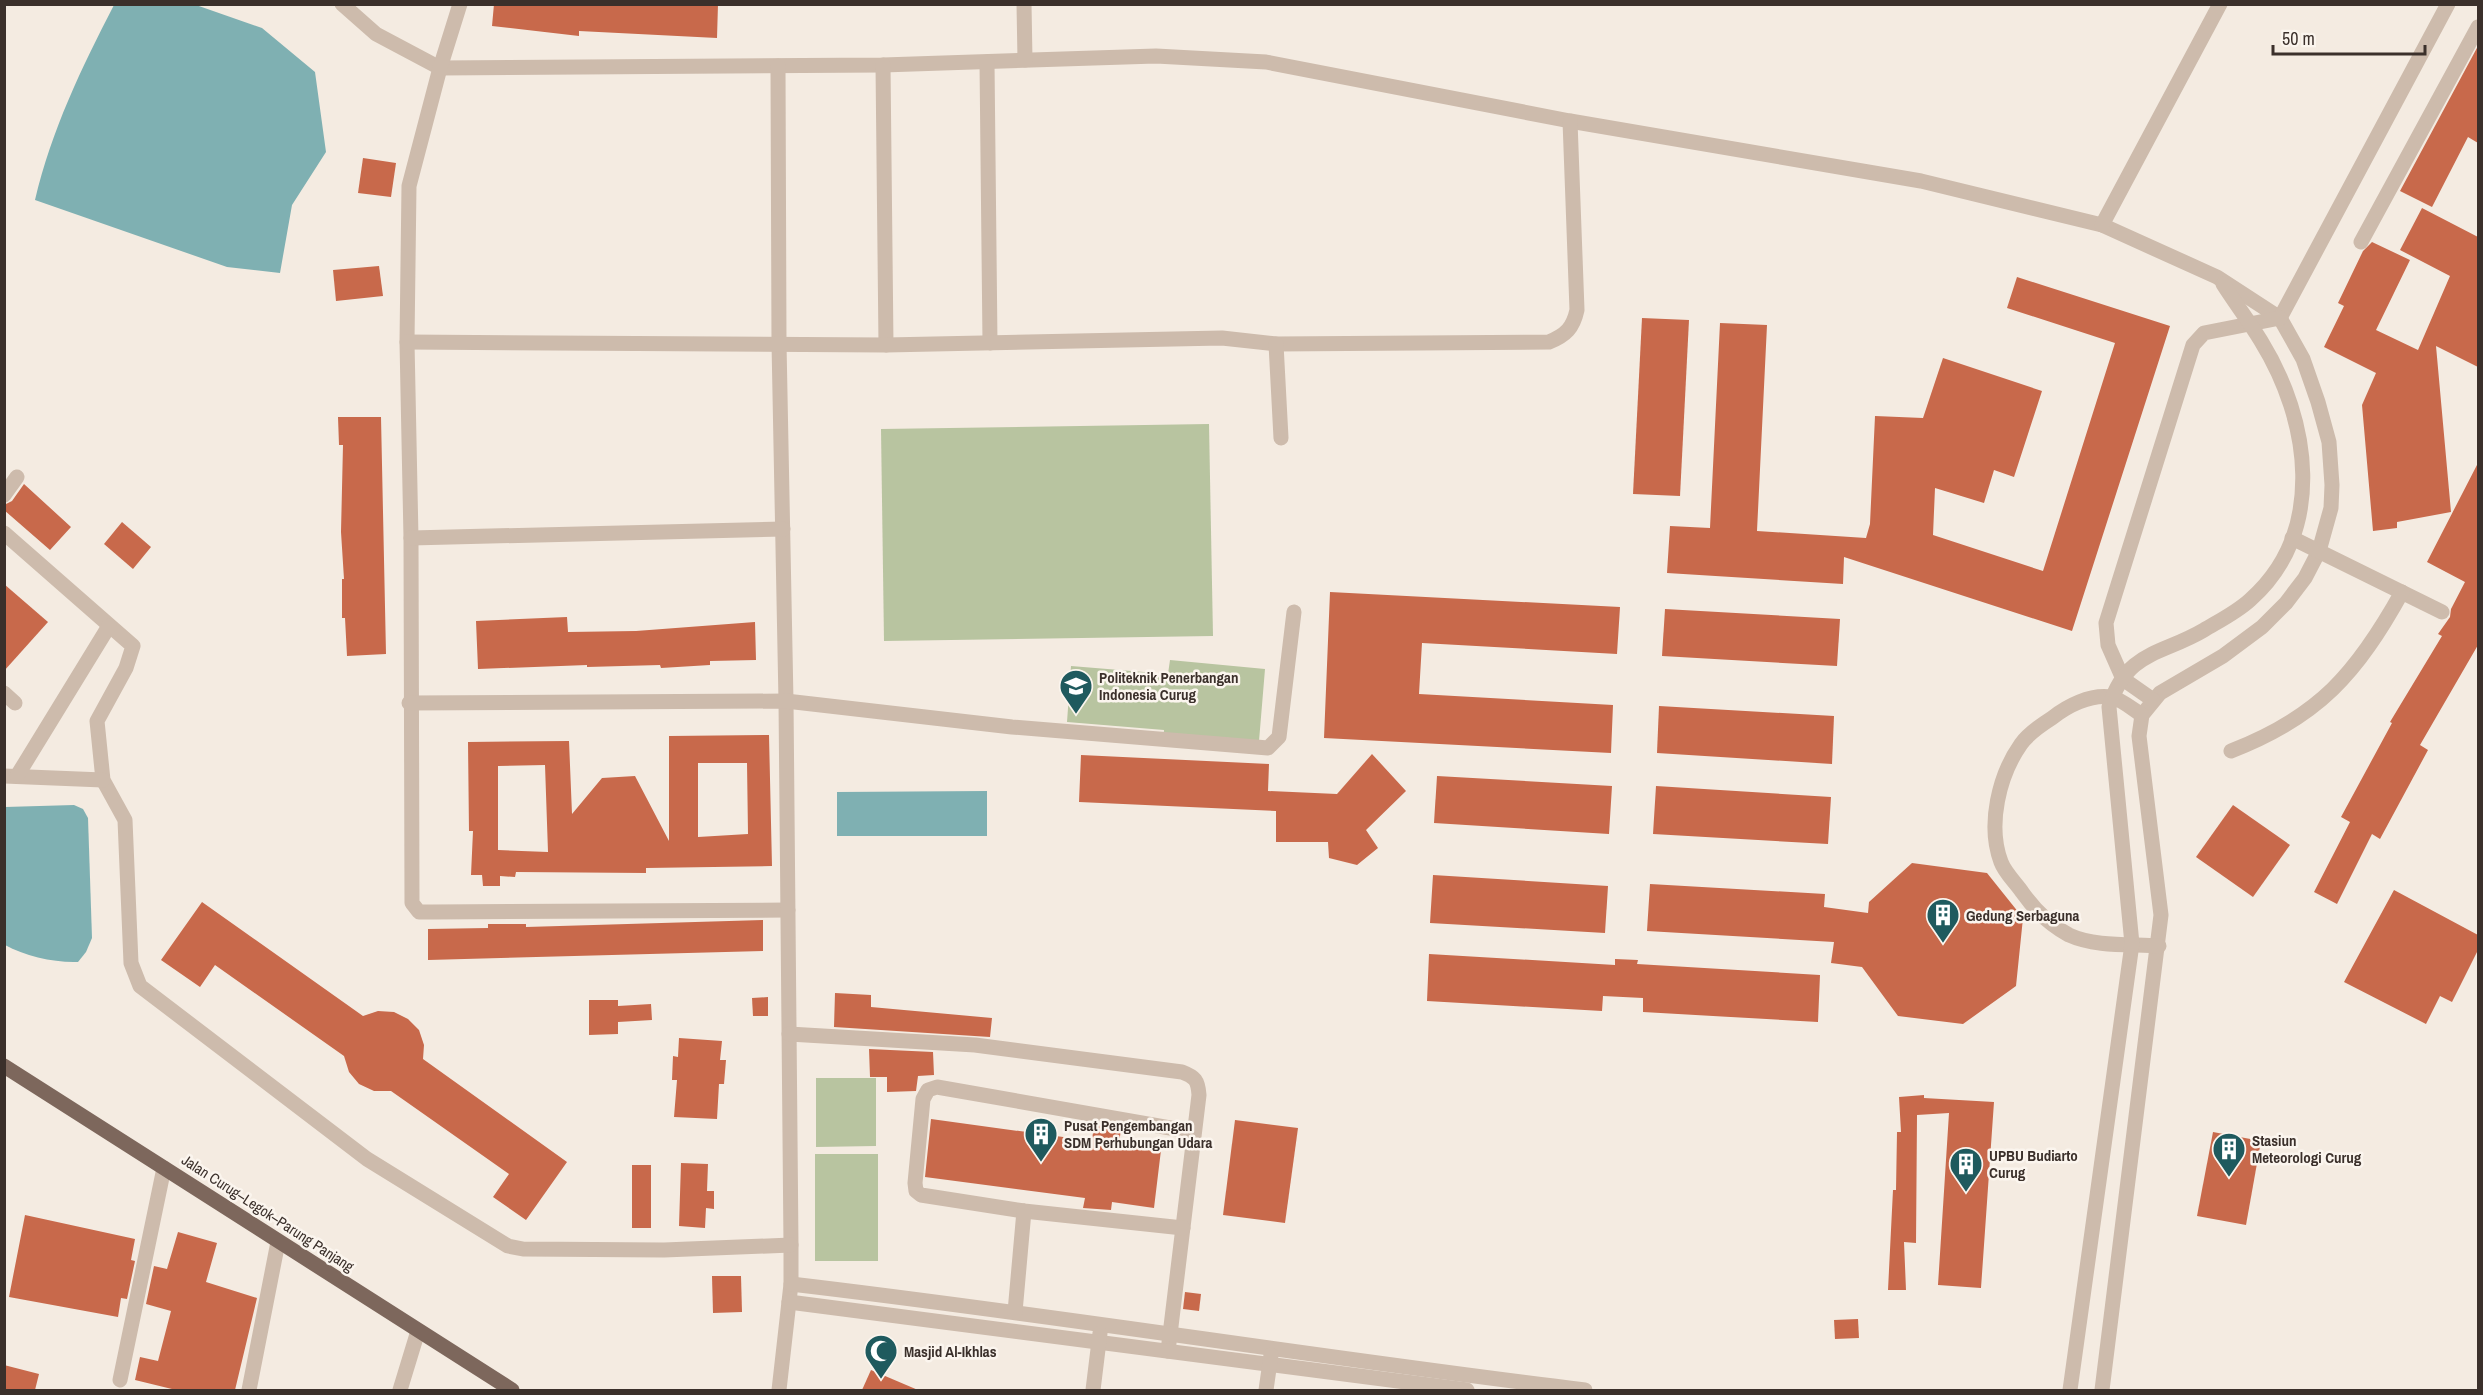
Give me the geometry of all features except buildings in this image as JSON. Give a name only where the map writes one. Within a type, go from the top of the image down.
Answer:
[{"type":"main road","name":"Jalan Curug–Legok–Parung Panjang","points":[[4,1066],[512,1390]]},
{"type":"street","points":[[342,4],[376,34],[440,68],[883,65],[1156,56],[1266,62],[1570,121],[1921,181],[2102,225],[2217,277],[2280,318],[2303,359],[2328,442],[2331,508],[2319,551],[2306,578],[2262,627],[2223,656],[2153,700],[2142,715],[2139,736],[2161,915],[2159,946],[2102,1390]]},
{"type":"street","points":[[460,4],[440,68],[409,186],[407,342],[411,538],[409,703],[412,903],[419,912],[788,910]]},
{"type":"street","points":[[1024,4],[1025,60]]},
{"type":"street","points":[[2102,225],[2220,4]]},
{"type":"street","points":[[2280,318],[2448,4]]},
{"type":"street","points":[[2361,242],[2478,27]]},
{"type":"street","points":[[987,62],[990,343]]},
{"type":"street","points":[[883,65],[886,345]]},
{"type":"street","points":[[778,66],[778,343],[786,701],[791,1245],[791,1284],[779,1390]]},
{"type":"street","points":[[407,342],[886,345],[1222,339],[1276,344],[1549,342],[1574,327],[1577,310],[1570,121]]},
{"type":"street","points":[[2070,1390],[2132,944],[2132,927],[2108,719],[2112,697],[2123,679],[2138,662],[2150,653],[2202,632],[2250,601],[2272,578],[2292,538],[2304,500],[2304,461],[2290,401],[2274,364],[2249,322],[2217,277]]},
{"type":"street","points":[[2153,700],[2123,679],[2105,634],[2108,615],[2193,345],[2204,333],[2249,322],[2280,318]]},
{"type":"street","points":[[1276,344],[1281,438]]},
{"type":"street","points":[[4,495],[17,477]]},
{"type":"street","points":[[411,538],[783,529]]},
{"type":"street","points":[[4,533],[133,646],[126,668],[97,721],[103,780],[125,820],[131,963],[140,986],[367,1159],[515,1248],[664,1250],[791,1245]]},
{"type":"street","points":[[2292,538],[2442,612]]},
{"type":"street","points":[[2231,751],[2264,738],[2317,704],[2357,665],[2402,592]]},
{"type":"street","points":[[409,703],[786,701],[1059,732],[1268,748],[1279,737],[1294,612]]},
{"type":"street","points":[[11,776],[109,626]]},
{"type":"street","points":[[2142,715],[2112,697],[2083,701],[2062,710],[2022,742],[2007,766],[1997,802],[1998,848],[2002,864],[2034,909],[2056,926],[2080,939],[2159,946]]},
{"type":"street","points":[[11,776],[103,780]]},
{"type":"street","points":[[789,1034],[975,1045],[1182,1072],[1194,1077],[1198,1083],[1168,1351]]},
{"type":"street","points":[[1183,1228],[1024,1211],[921,1195],[916,1191],[923,1099],[928,1090],[937,1087],[1193,1132]]},
{"type":"street","points":[[120,1380],[164,1168]]},
{"type":"street","points":[[1016,1312],[1024,1211]]},
{"type":"street","points":[[249,1390],[278,1242]]},
{"type":"street","points":[[791,1284],[1016,1312],[1272,1348],[1467,1390]]},
{"type":"street","points":[[789,1302],[1270,1365],[1439,1383],[1585,1390]]},
{"type":"street","points":[[1093,1390],[1101,1324]]},
{"type":"street","points":[[400,1390],[418,1331]]},
{"type":"street","points":[[1266,1390],[1272,1348]]},
{"type":"green space","points":[[1209,424],[1213,636],[884,641],[881,429]]},
{"type":"green space","points":[[1170,660],[1265,669],[1258,753],[1163,745],[1164,730],[1067,722],[1071,666],[1168,674]]},
{"type":"green space","points":[[816,1078],[876,1078],[876,1146],[816,1147]]},
{"type":"green space","points":[[815,1154],[878,1154],[878,1261],[815,1261]]},
{"type":"water","points":[[114,5],[196,5],[262,28],[315,72],[326,152],[292,205],[280,273],[227,267],[35,200],[68,100]]},
{"type":"water","points":[[987,791],[987,836],[837,836],[837,792]]},
{"type":"water","points":[[74,805],[83,809],[88,818],[92,938],[86,952],[78,962],[69,962],[31,955],[5,945],[5,807]]},
{"type":"place","name":"Politeknik Penerbangan Indonesia Curug","points":[[1076,715]]},
{"type":"place","name":"Gedung Serbaguna","points":[[1943,944]]},
{"type":"place","name":"Pusat Pengembangan SDM Perhubungan Udara","points":[[1041,1163]]},
{"type":"place","name":"Stasiun Meteorologi Curug","points":[[2229,1178]]},
{"type":"place","name":"UPBU Budiarto Curug","points":[[1966,1193]]},
{"type":"place","name":"Masjid Al-Ikhlas","points":[[881,1380]]}]
